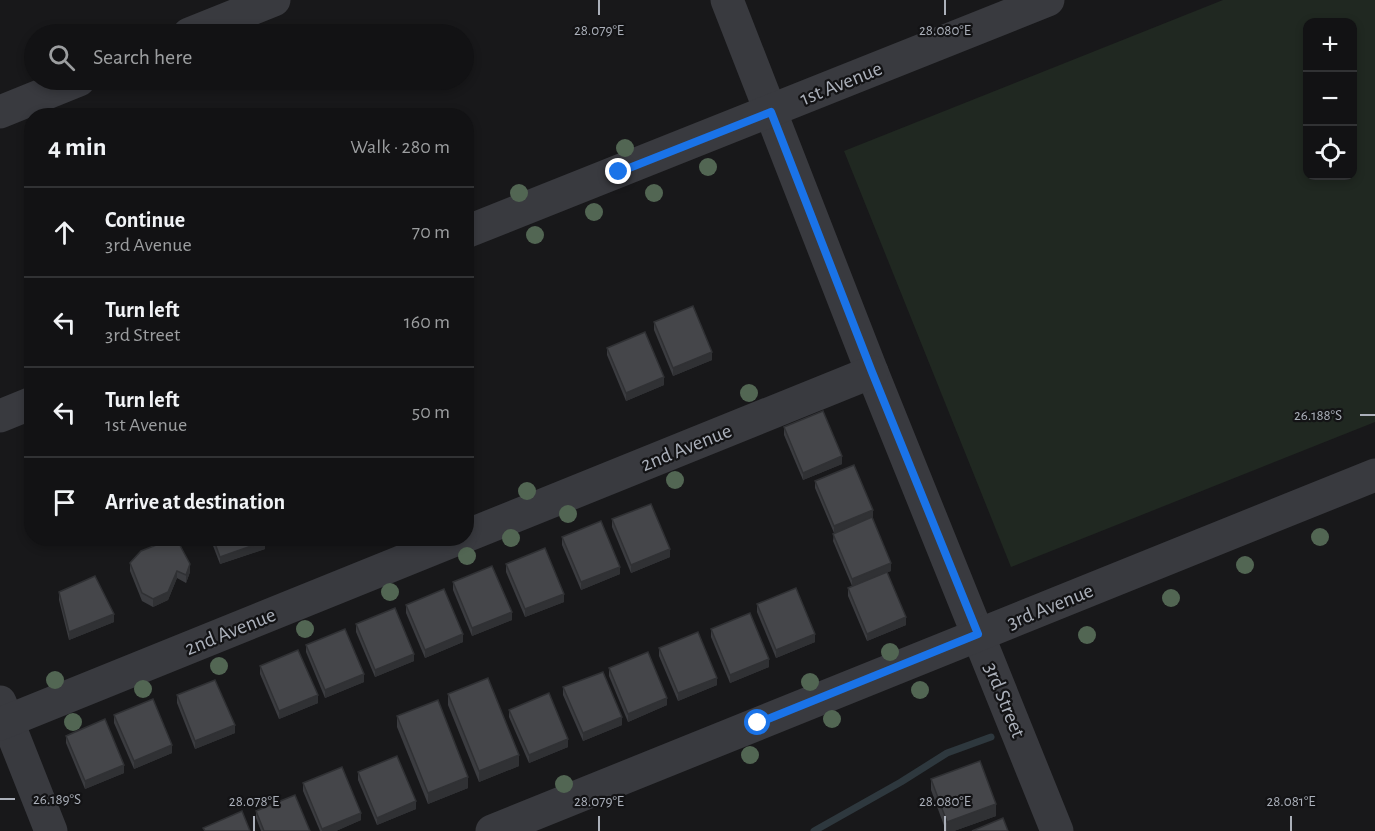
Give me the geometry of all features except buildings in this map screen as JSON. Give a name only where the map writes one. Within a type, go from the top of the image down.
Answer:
[{"type":"street","points":[[214,24],[274,0]]},
{"type":"street","name":"3rd Street","points":[[727,0],[872,372],[1057,831]]},
{"type":"street","name":"1st Avenue","points":[[474,229],[1048,0]]},
{"type":"street","points":[[0,112],[54,90]]},
{"type":"street","name":"2nd Avenue","points":[[474,533],[872,372]]},
{"type":"street","points":[[0,416],[24,406]]},
{"type":"street","name":"3rd Avenue","points":[[492,831],[1375,476]]},
{"type":"street","name":"2nd Avenue","points":[[3,716],[439,546]]},
{"type":"street","points":[[3,716],[51,831]]},
{"type":"shaded area","points":[[1223,0],[1375,0],[1375,422],[1011,567],[844,151]]},
{"type":"waterway","points":[[814,831],[947,753],[991,737]]},
{"type":"route","points":[[619,172],[771,112],[872,372],[978,634],[758,723]]}]
